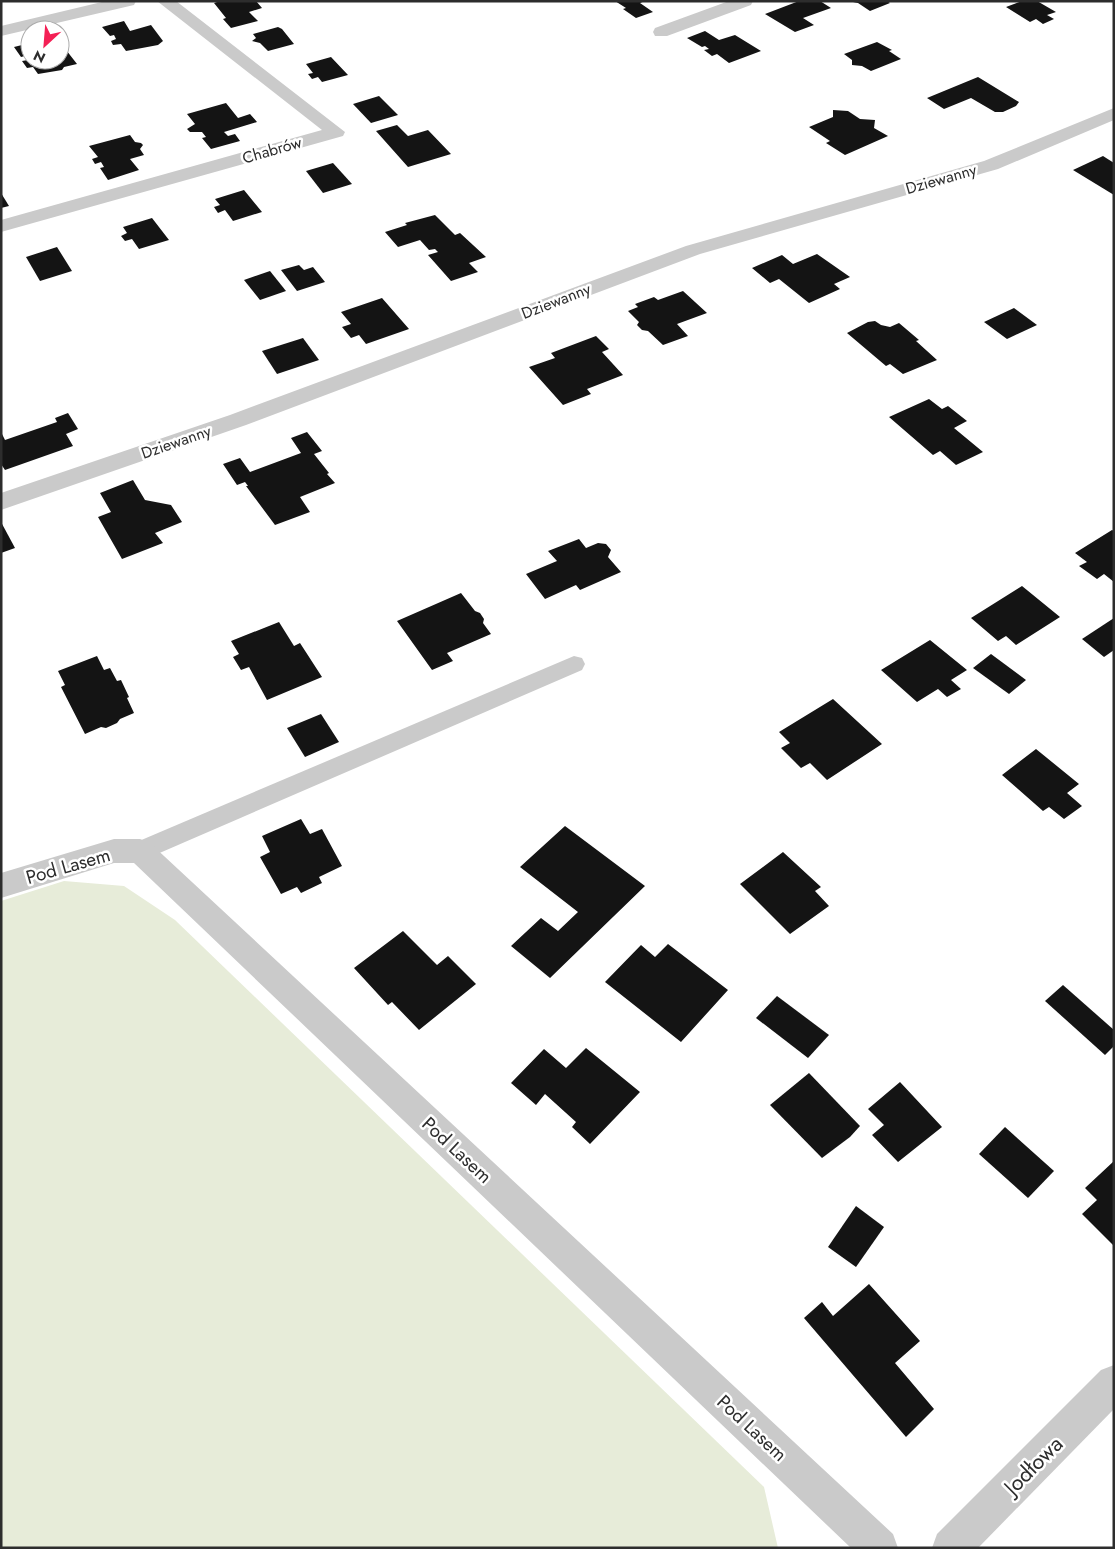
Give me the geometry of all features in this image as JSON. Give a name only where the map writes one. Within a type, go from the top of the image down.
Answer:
[{"type":"street","points":[[1,30],[128,1]]},
{"type":"street","name":"Chabrów","points":[[1,226],[336,132],[165,1]]},
{"type":"street","points":[[661,32],[745,1]]},
{"type":"street","name":"Dziewanny","points":[[1,502],[238,420],[693,250],[991,165],[1114,113]]},
{"type":"street","name":"Pod Lasem","points":[[1,886],[114,852],[140,851],[879,1548]]},
{"type":"street","name":"Jodłowa","points":[[951,1548],[1114,1383]]},
{"type":"lane","points":[[140,851],[574,664]]},
{"type":"green space","points":[[64,881],[124,886],[175,920],[764,1487],[778,1548],[1,1548],[1,901]]},
{"type":"building","points":[[220,1],[256,1],[262,8],[249,12],[258,21],[231,28],[223,19],[226,18],[214,3]]},
{"type":"building","points":[[615,1],[645,1],[640,3],[653,12],[636,18]]},
{"type":"building","points":[[799,1],[820,1],[831,8],[803,18],[814,25],[795,32],[765,14]]},
{"type":"building","points":[[848,1],[887,1],[890,3],[870,11],[858,3]]},
{"type":"building","points":[[1022,1],[1037,1],[1056,12],[1047,15],[1054,19],[1043,24],[1036,19],[1030,22],[1006,7]]},
{"type":"building","points":[[124,21],[130,31],[151,25],[163,41],[158,45],[126,51],[121,44],[113,45],[111,41],[116,39],[114,35],[110,36],[102,27]]},
{"type":"building","points":[[278,27],[282,29],[294,44],[268,51],[260,43],[252,41],[256,38],[253,34]]},
{"type":"building","points":[[705,31],[719,40],[735,35],[761,51],[729,63],[717,54],[712,56],[704,50],[709,49],[705,46],[702,47],[687,38]]},
{"type":"building","points":[[877,42],[892,50],[889,51],[901,59],[871,71],[862,66],[852,65],[852,60],[844,54]]},
{"type":"building","points":[[20,46],[20,56],[14,47]]},
{"type":"building","points":[[70,55],[77,64],[70,66]]},
{"type":"building","points":[[331,57],[348,75],[322,82],[318,77],[312,79],[308,74],[313,73],[306,64]]},
{"type":"building","points":[[35,70],[62,70],[38,74]]},
{"type":"building","points":[[978,77],[1019,102],[1016,106],[1003,112],[995,112],[971,98],[944,109],[927,98]]},
{"type":"building","points":[[379,96],[398,115],[371,123],[353,104]]},
{"type":"building","points":[[226,103],[238,118],[250,114],[257,122],[224,132],[228,136],[235,134],[240,141],[211,149],[202,138],[206,137],[202,132],[190,132],[187,129],[195,124],[187,114]]},
{"type":"building","points":[[833,110],[848,111],[860,119],[875,120],[874,128],[888,136],[845,155],[826,143],[830,141],[809,127],[833,117]]},
{"type":"building","points":[[397,125],[408,136],[428,130],[451,154],[408,167],[376,131]]},
{"type":"building","points":[[130,135],[135,142],[143,145],[140,149],[144,155],[130,159],[139,170],[108,180],[100,168],[104,167],[101,162],[95,164],[92,159],[98,157],[89,146]]},
{"type":"building","points":[[1103,156],[1114,163],[1114,195],[1073,170]]},
{"type":"building","points":[[333,163],[352,184],[323,193],[306,171]]},
{"type":"building","points":[[244,190],[262,212],[233,221],[225,210],[218,213],[214,207],[220,205],[215,199]]},
{"type":"building","points":[[1,193],[9,206],[1,208]]},
{"type":"building","points":[[435,215],[455,235],[460,233],[486,257],[469,263],[478,272],[451,281],[428,255],[438,252],[435,249],[429,250],[420,240],[398,247],[385,232],[407,225],[405,223]]},
{"type":"building","points":[[152,218],[169,240],[139,249],[132,239],[125,241],[121,236],[127,233],[123,227]]},
{"type":"building","points":[[57,247],[72,271],[40,281],[26,257]]},
{"type":"building","points":[[817,254],[850,277],[834,284],[840,289],[809,303],[779,279],[770,283],[752,268],[782,255],[793,264]]},
{"type":"building","points":[[299,265],[304,270],[313,267],[325,282],[297,291],[281,270]]},
{"type":"building","points":[[270,271],[286,291],[260,300],[244,280]]},
{"type":"building","points":[[683,291],[707,313],[677,324],[688,336],[663,345],[648,331],[642,330],[637,325],[639,322],[628,311],[638,307],[635,304],[654,297],[658,300]]},
{"type":"building","points":[[382,298],[409,329],[366,344],[359,335],[351,338],[342,327],[351,324],[341,312]]},
{"type":"building","points":[[1014,308],[1037,325],[1007,339],[984,322]]},
{"type":"building","points":[[875,321],[890,327],[899,323],[919,340],[916,341],[937,360],[903,374],[890,364],[886,366],[847,333],[868,322]]},
{"type":"building","points":[[596,336],[609,349],[602,352],[623,375],[587,389],[591,394],[563,405],[529,367],[555,358],[551,353]]},
{"type":"building","points":[[303,338],[319,360],[277,374],[262,351]]},
{"type":"building","points":[[929,399],[942,409],[948,406],[967,421],[954,428],[983,452],[956,465],[940,451],[933,455],[889,417]]},
{"type":"building","points":[[68,413],[78,429],[66,434],[73,446],[5,470],[1,464],[1,432],[5,440],[57,422],[55,418]]},
{"type":"building","points":[[307,432],[322,451],[314,454],[335,483],[300,497],[310,512],[275,525],[245,482],[237,485],[223,464],[240,458],[250,472],[301,453],[291,438]]},
{"type":"building","points":[[133,480],[145,500],[171,505],[182,522],[155,533],[163,543],[122,559],[98,517],[111,512],[100,493]]},
{"type":"building","points":[[1,522],[15,548],[1,553]]},
{"type":"building","points":[[1112,530],[1114,531],[1114,582],[1104,574],[1097,579],[1079,566],[1087,562],[1075,553]]},
{"type":"building","points":[[579,539],[586,548],[598,543],[606,544],[611,550],[608,557],[621,572],[580,590],[576,585],[545,599],[526,574],[557,561],[548,551]]},
{"type":"building","points":[[1022,586],[1060,617],[1016,645],[1006,636],[998,641],[971,618]]},
{"type":"building","points":[[461,593],[475,611],[480,613],[484,619],[483,623],[491,634],[447,653],[453,661],[432,670],[397,621]]},
{"type":"building","points":[[1114,618],[1114,650],[1104,657],[1082,639]]},
{"type":"building","points":[[279,622],[294,646],[300,643],[322,677],[267,700],[249,667],[241,670],[233,657],[239,654],[231,641]]},
{"type":"building","points":[[930,640],[967,670],[951,680],[961,689],[947,697],[938,689],[917,702],[881,670]]},
{"type":"building","points":[[991,654],[1026,680],[1009,694],[973,668]]},
{"type":"building","points":[[97,656],[104,670],[110,668],[117,681],[121,680],[134,713],[106,728],[101,727],[85,734],[61,687],[65,685],[58,671]]},
{"type":"building","points":[[833,699],[882,744],[827,780],[810,763],[801,768],[781,748],[790,743],[779,732]]},
{"type":"building","points":[[321,714],[339,742],[305,757],[287,728]]},
{"type":"building","points":[[1036,749],[1079,784],[1067,793],[1082,806],[1064,819],[1049,807],[1043,811],[1002,775]]},
{"type":"building","points":[[301,819],[310,834],[322,829],[342,866],[319,877],[322,883],[301,893],[297,887],[281,894],[260,857],[270,852],[262,836]]},
{"type":"building","points":[[565,826],[645,886],[550,978],[511,946],[541,918],[558,931],[578,912],[520,867]]},
{"type":"building","points":[[783,852],[821,887],[815,891],[829,906],[790,934],[740,884]]},
{"type":"building","points":[[403,931],[437,965],[448,956],[476,984],[419,1030],[392,1002],[388,1005],[354,968]]},
{"type":"building","points":[[668,944],[728,990],[681,1042],[605,982],[641,945],[655,957]]},
{"type":"building","points":[[1063,985],[1114,1030],[1114,1046],[1105,1055],[1045,1001]]},
{"type":"building","points":[[777,996],[829,1035],[808,1058],[756,1018]]},
{"type":"building","points":[[586,1048],[640,1092],[590,1144],[572,1127],[576,1122],[545,1094],[536,1105],[511,1083],[544,1049],[566,1068]]},
{"type":"building","points":[[809,1073],[860,1126],[850,1137],[822,1158],[770,1105]]},
{"type":"building","points":[[900,1082],[942,1127],[898,1162],[872,1135],[884,1125],[868,1109]]},
{"type":"building","points":[[1005,1127],[1054,1171],[1028,1198],[979,1154]]},
{"type":"building","points":[[1114,1161],[1114,1246],[1082,1214],[1097,1200],[1085,1188]]},
{"type":"building","points":[[856,1206],[884,1227],[856,1267],[828,1247]]},
{"type":"building","points":[[869,1284],[920,1341],[895,1363],[934,1409],[906,1437],[804,1318],[822,1302],[833,1316]]}]
